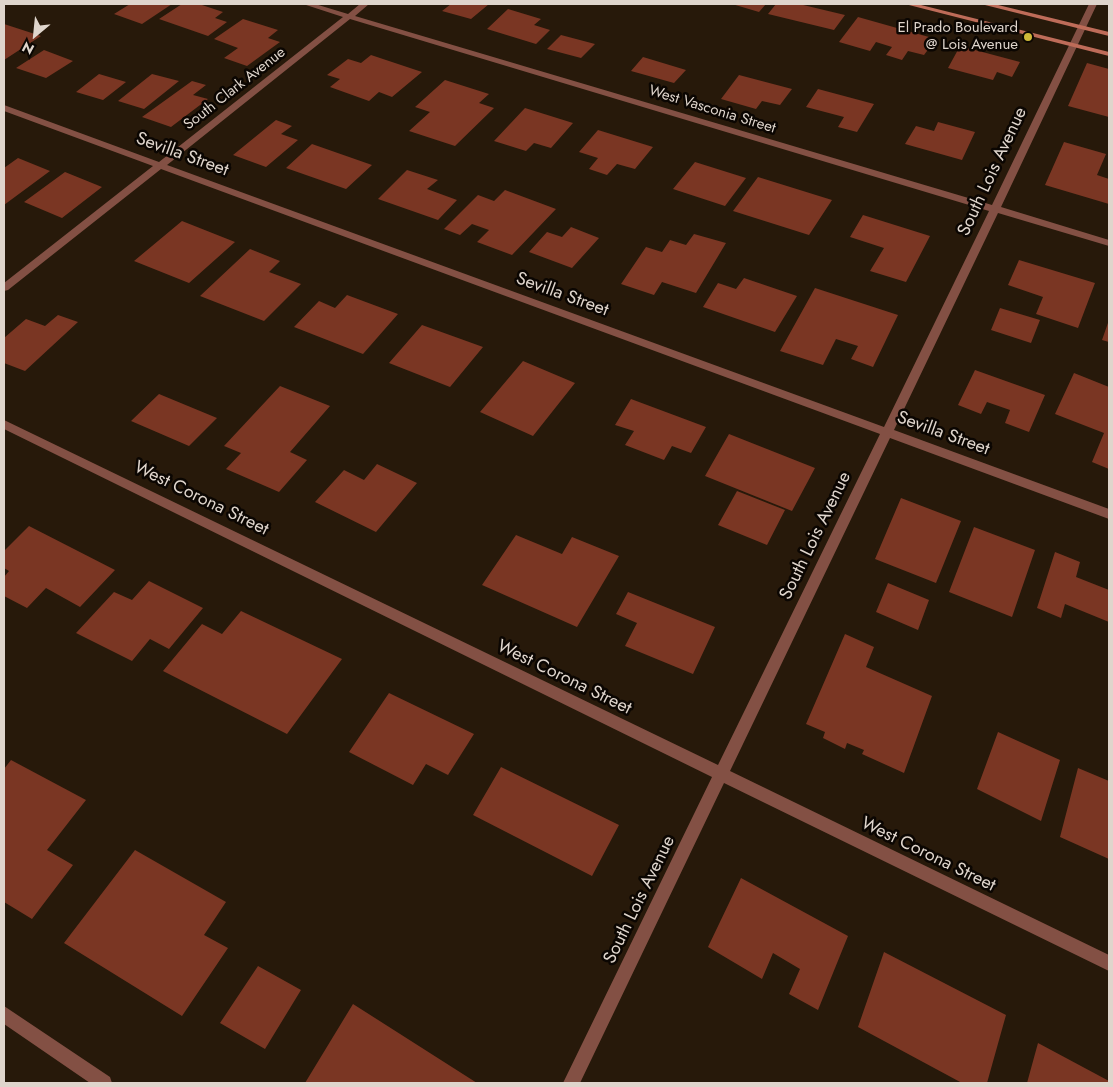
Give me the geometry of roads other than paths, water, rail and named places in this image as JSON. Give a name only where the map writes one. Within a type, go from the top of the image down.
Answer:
[{"type":"street","name":"West Vasconia Street","points":[[307,4],[1109,242]]},
{"type":"street","name":"South Clark Avenue","points":[[4,288],[365,4]]},
{"type":"street","points":[[909,4],[1109,54]]},
{"type":"street","points":[[986,4],[1109,34]]},
{"type":"street","name":"South Lois Avenue","points":[[571,1083],[996,209],[1093,4]]},
{"type":"street","name":"Sevilla Street","points":[[4,108],[1109,514]]},
{"type":"street","name":"West Corona Street","points":[[4,424],[720,775],[1109,963]]},
{"type":"street","points":[[4,1014],[104,1083]]},
{"type":"place","name":"El Prado Boulevard @ Lois Avenue","points":[[1028,37]]}]
